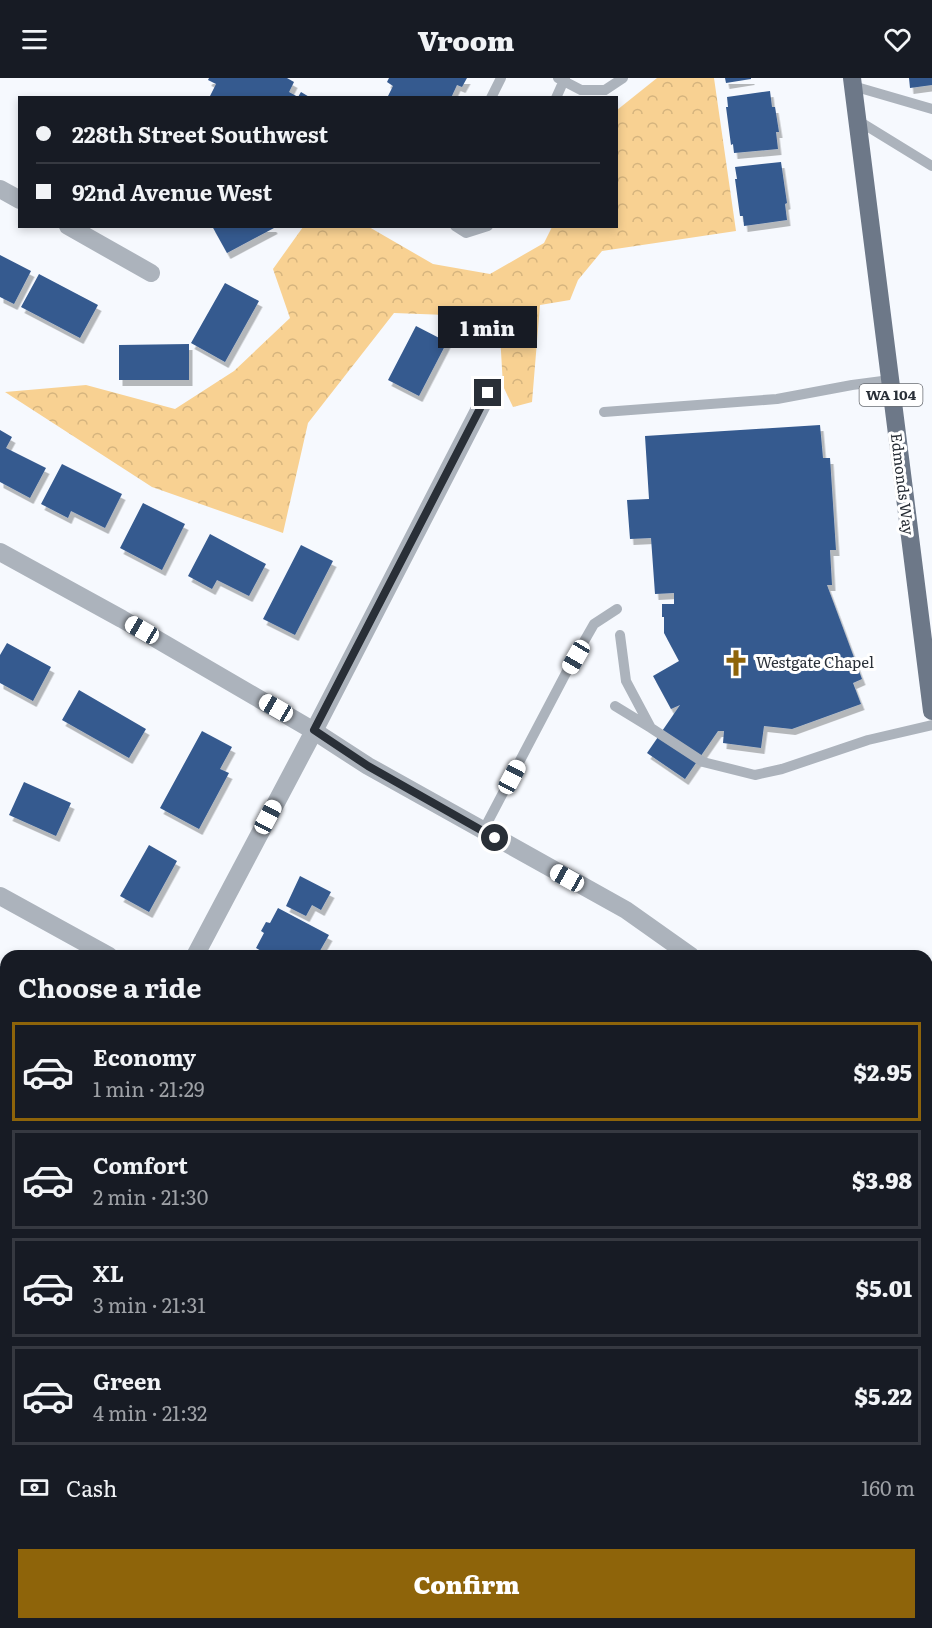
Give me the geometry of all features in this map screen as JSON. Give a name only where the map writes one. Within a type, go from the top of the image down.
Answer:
[{"type":"main road","name":"Edmonds Way","points":[[852,82],[890,380],[927,638],[932,711]]},
{"type":"street","points":[[0,189],[18,199]]},
{"type":"street","points":[[72,228],[151,273]]},
{"type":"street","points":[[198,950],[488,393]]},
{"type":"street","points":[[0,552],[122,619],[314,730],[368,766],[626,910],[683,950]]},
{"type":"street","points":[[0,896],[98,950]]},
{"type":"lane","points":[[492,96],[501,78]]},
{"type":"lane","points":[[557,96],[562,79],[581,90],[605,90],[623,78]]},
{"type":"lane","points":[[852,82],[932,109]]},
{"type":"lane","points":[[856,120],[932,166]]},
{"type":"lane","points":[[458,228],[466,233],[482,228]]},
{"type":"lane","points":[[604,412],[777,399],[890,380]]},
{"type":"lane","points":[[483,831],[594,624],[617,609]]},
{"type":"lane","points":[[620,635],[626,681],[651,728]]},
{"type":"lane","points":[[615,706],[703,762],[755,775],[782,770],[868,741],[932,725]]},
{"type":"green space","points":[[657,78],[714,78],[736,231],[602,251],[578,280],[570,300],[540,305],[532,402],[513,407],[503,386],[499,317],[394,313],[308,423],[283,533],[152,487],[5,392],[86,385],[175,409],[234,371],[290,318],[273,269],[302,228],[371,228],[433,264],[490,274],[544,243],[552,228],[618,228],[618,109]]},
{"type":"building","points":[[209,78],[287,78],[294,82],[289,92],[296,96],[210,96],[216,84],[208,80]]},
{"type":"building","points":[[389,78],[467,78],[462,87],[457,85],[452,96],[388,96],[393,86],[387,82]]},
{"type":"building","points":[[725,78],[751,78],[751,79],[726,83]]},
{"type":"building","points":[[909,78],[932,78],[932,85],[910,88]]},
{"type":"building","points":[[770,91],[779,132],[776,132],[778,149],[734,153],[726,107],[728,107],[727,97]]},
{"type":"building","points":[[781,162],[787,220],[744,226],[743,216],[740,216],[735,167]]},
{"type":"building","points":[[213,228],[274,228],[227,253]]},
{"type":"building","points":[[0,255],[31,271],[14,304],[0,297]]},
{"type":"building","points":[[39,274],[98,305],[80,338],[21,307]]},
{"type":"building","points":[[225,283],[259,301],[225,362],[191,343]]},
{"type":"building","points":[[416,326],[447,342],[419,396],[388,380]]},
{"type":"building","points":[[189,344],[189,380],[119,380],[119,345]]},
{"type":"building","points":[[820,425],[823,458],[830,458],[836,550],[830,550],[832,585],[827,585],[862,679],[853,683],[861,704],[792,729],[764,726],[761,748],[723,743],[724,731],[718,731],[685,779],[647,753],[680,705],[671,709],[653,676],[679,661],[664,633],[664,617],[662,617],[662,604],[674,604],[674,593],[655,594],[651,538],[630,539],[627,500],[649,499],[645,436]]},
{"type":"building","points":[[0,430],[12,437],[6,448],[46,468],[30,498],[0,482]]},
{"type":"building","points":[[62,464],[122,494],[105,528],[71,511],[68,518],[41,504]]},
{"type":"building","points":[[143,503],[185,524],[162,570],[120,548]]},
{"type":"building","points":[[210,534],[266,564],[249,596],[217,580],[212,589],[188,576]]},
{"type":"building","points":[[301,545],[333,561],[295,635],[263,619]]},
{"type":"building","points":[[7,643],[51,667],[33,701],[0,683],[0,655]]},
{"type":"building","points":[[79,690],[146,729],[129,758],[62,720]]},
{"type":"building","points":[[202,731],[232,747],[220,769],[229,773],[199,829],[160,808]]},
{"type":"building","points":[[24,782],[71,803],[56,836],[9,815]]},
{"type":"building","points":[[149,845],[177,861],[149,912],[120,896]]},
{"type":"building","points":[[300,876],[331,892],[321,910],[312,905],[306,916],[286,906]]},
{"type":"building","points":[[278,908],[329,935],[320,950],[260,950],[256,948],[264,933],[261,931],[266,922],[270,923]]},
{"type":"place","name":"Westgate Chapel","points":[[736,663]]},
{"type":"route","points":[[488,393],[314,730],[368,766],[495,838]]}]
